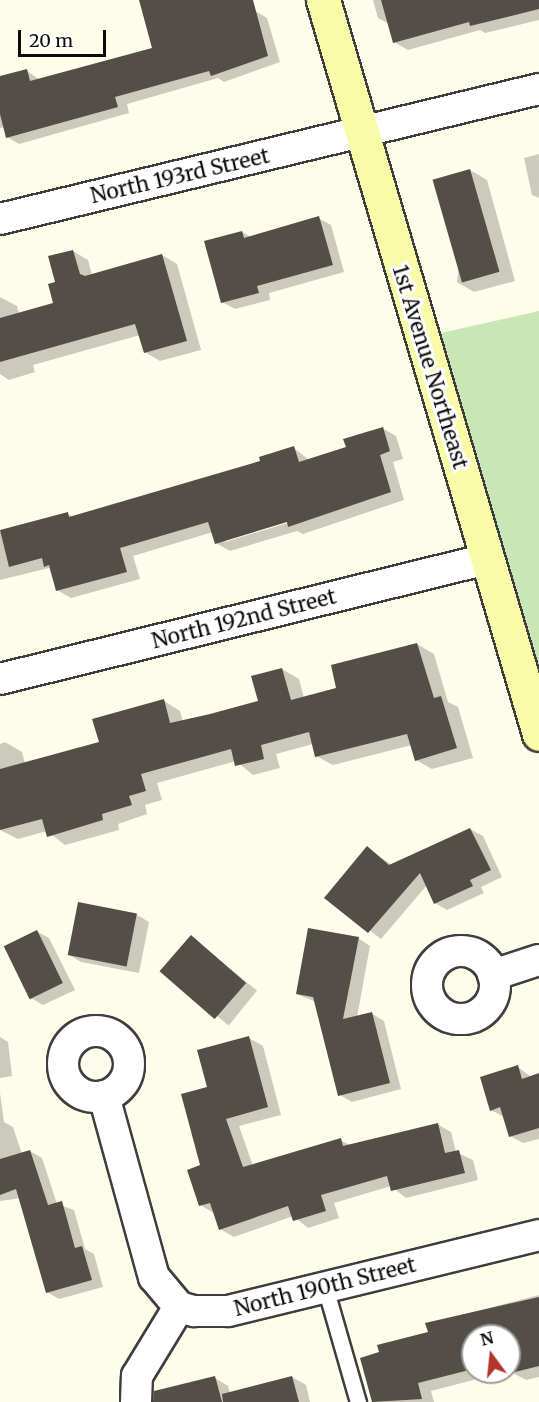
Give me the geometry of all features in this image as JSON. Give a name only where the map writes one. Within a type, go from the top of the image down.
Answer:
[{"type":"street","name":"1st Avenue Northeast","points":[[323,0],[360,133],[539,734]]},
{"type":"street","name":"North 193rd Street","points":[[0,219],[539,89]]},
{"type":"street","name":"North 192nd Street","points":[[0,679],[487,559]]},
{"type":"street","points":[[493,975],[539,960]]},
{"type":"street","points":[[104,1096],[154,1277],[179,1307],[137,1376],[136,1402]]},
{"type":"street","name":"North 190th Street","points":[[179,1307],[194,1311],[228,1311],[539,1235]]},
{"type":"lane","points":[[324,1287],[358,1402]]},
{"type":"green space","points":[[539,311],[539,666],[441,333]]},
{"type":"building","points":[[139,0],[253,0],[268,56],[211,76],[209,71],[115,97],[118,107],[6,138],[0,114],[0,76],[27,69],[30,81],[152,48]]},
{"type":"building","points":[[381,0],[539,0],[539,9],[470,26],[469,22],[393,43]]},
{"type":"building","points":[[470,169],[499,272],[462,283],[433,180]]},
{"type":"building","points":[[319,216],[333,265],[257,286],[259,293],[221,303],[204,241],[242,231],[244,238]]},
{"type":"building","points":[[73,250],[80,274],[85,276],[162,254],[187,341],[144,353],[135,324],[0,362],[0,318],[53,303],[48,284],[55,282],[48,256]]},
{"type":"building","points":[[383,427],[390,451],[380,455],[391,492],[288,527],[287,522],[215,544],[208,522],[120,548],[127,572],[56,591],[49,565],[44,567],[42,558],[9,567],[0,530],[68,512],[69,517],[260,461],[259,457],[294,446],[299,462],[346,447],[343,439]]},
{"type":"building","points":[[417,643],[434,698],[441,696],[457,748],[415,761],[407,734],[315,757],[309,732],[261,745],[264,759],[235,766],[231,749],[141,774],[146,791],[129,796],[132,805],[102,814],[103,820],[47,837],[42,819],[0,830],[0,769],[99,742],[92,719],[164,699],[170,723],[210,714],[258,701],[251,676],[282,668],[291,700],[336,688],[331,665]]},
{"type":"building","points":[[470,828],[491,870],[470,880],[473,886],[434,904],[420,873],[368,933],[324,898],[367,846],[389,865]]},
{"type":"building","points":[[78,902],[137,913],[127,966],[68,955]]},
{"type":"building","points":[[308,928],[359,937],[343,1019],[372,1012],[390,1083],[338,1096],[313,997],[296,994]]},
{"type":"building","points":[[37,930],[63,983],[30,999],[4,946]]},
{"type":"building","points":[[191,935],[246,983],[215,1019],[160,971]]},
{"type":"building","points":[[249,1036],[268,1107],[226,1119],[243,1167],[341,1138],[343,1146],[438,1123],[445,1153],[459,1150],[465,1173],[391,1191],[387,1176],[321,1195],[326,1211],[293,1221],[288,1206],[219,1230],[210,1203],[199,1206],[187,1170],[200,1165],[181,1094],[207,1087],[197,1050]]},
{"type":"building","points":[[518,1065],[522,1079],[539,1073],[539,1128],[509,1137],[500,1107],[490,1111],[480,1077]]},
{"type":"building","points":[[30,1150],[48,1205],[62,1201],[75,1248],[82,1246],[92,1280],[46,1293],[16,1189],[0,1195],[0,1159]]},
{"type":"building","points":[[539,1297],[539,1366],[521,1370],[521,1324],[461,1324],[461,1372],[418,1383],[422,1399],[372,1402],[360,1358],[379,1352],[377,1345],[428,1332],[425,1323]]},
{"type":"building","points":[[215,1376],[222,1402],[153,1402],[154,1391]]},
{"type":"building","points":[[292,1376],[299,1402],[223,1402],[222,1394]]}]
